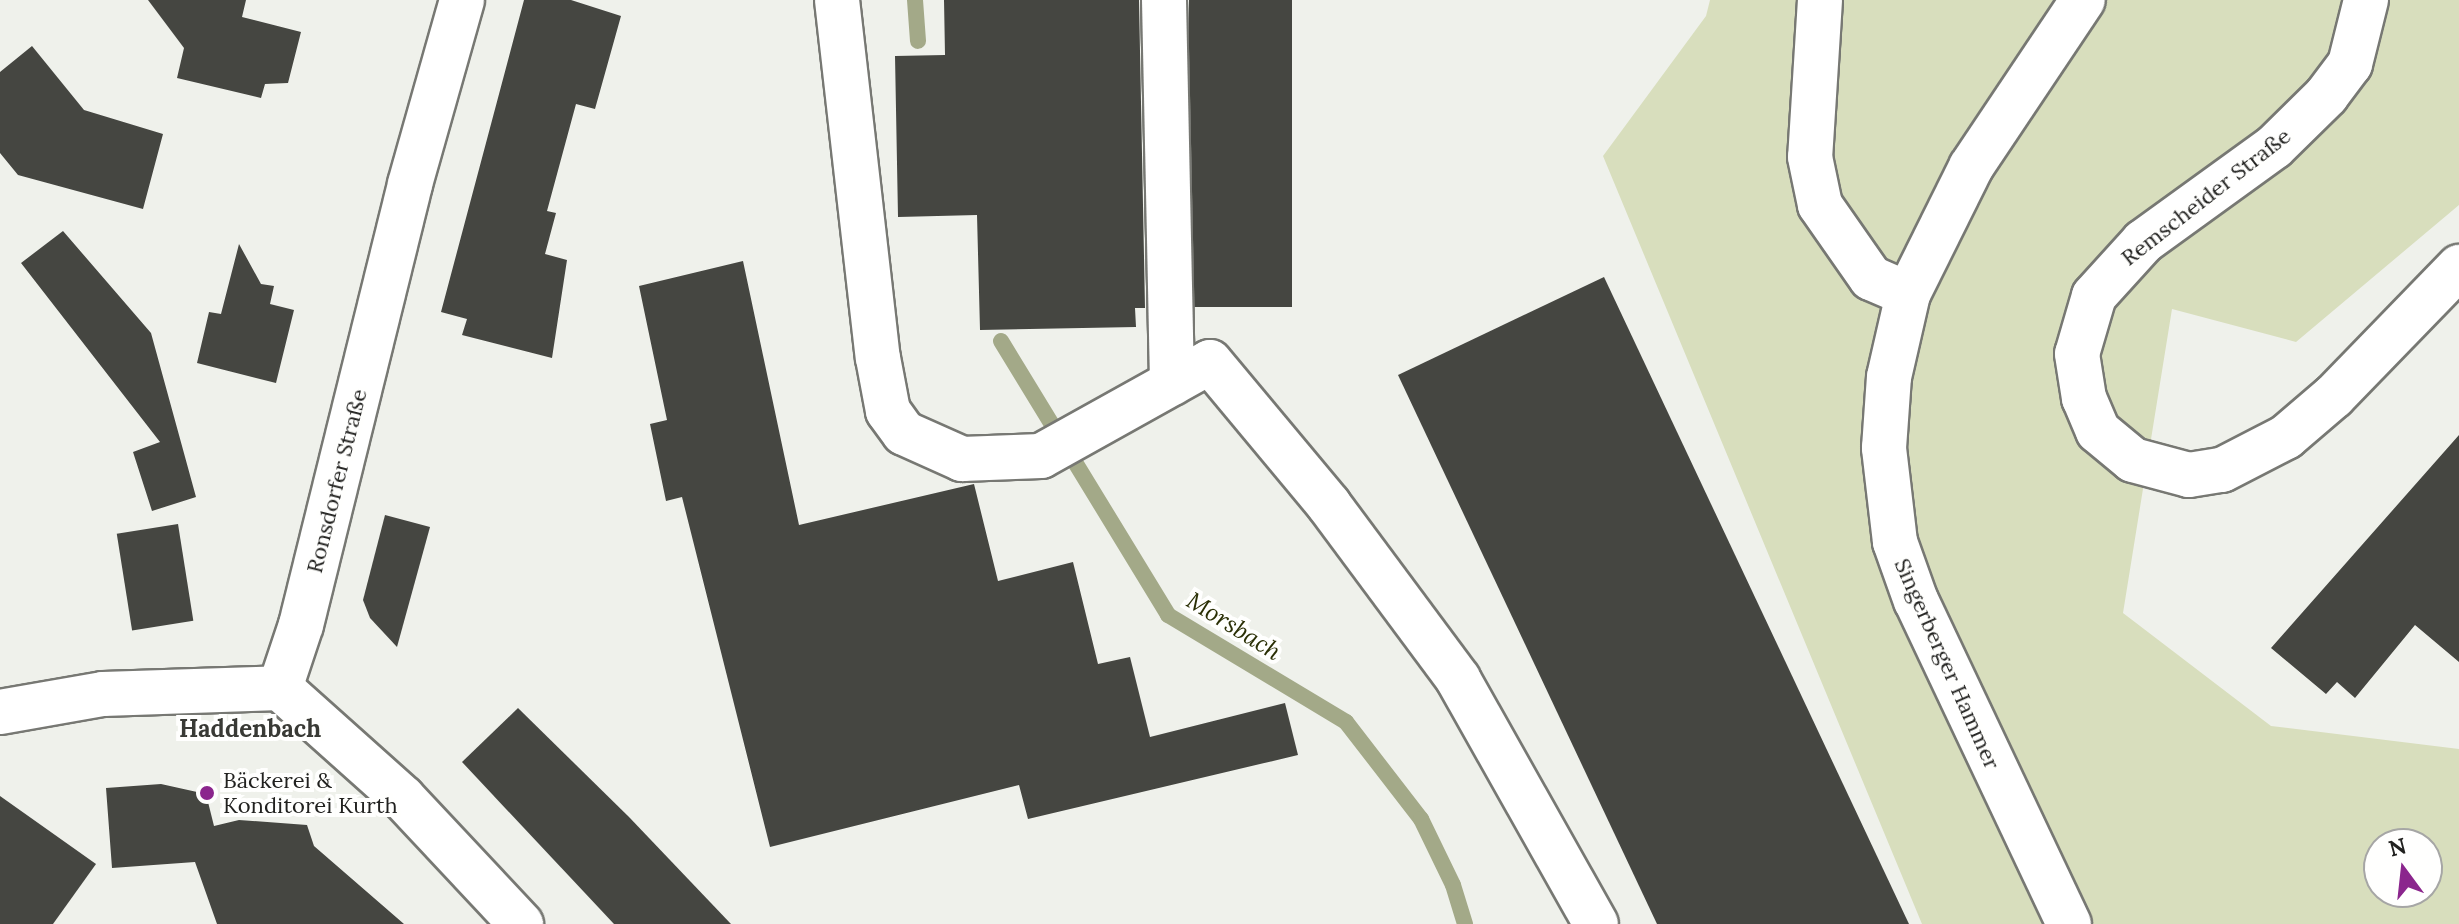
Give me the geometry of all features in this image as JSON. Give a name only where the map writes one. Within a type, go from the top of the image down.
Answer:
[{"type":"main road","name":"Ronsdorfer Straße","points":[[280,688],[301,625],[410,184],[462,0]]},
{"type":"main road","points":[[837,0],[888,411],[904,433],[962,459],[1041,456],[1086,428],[1210,362],[1329,505],[1458,679],[1596,924]]},
{"type":"main road","points":[[1164,0],[1172,383]]},
{"type":"main road","points":[[1820,0],[1810,157],[1820,205],[1871,278],[1908,294],[1971,167],[2083,0]]},
{"type":"main road","name":"Remscheider Straße","points":[[2366,0],[2350,64],[2327,95],[2274,147],[2135,249],[2094,296],[2077,354],[2084,398],[2098,431],[2133,460],[2189,475],[2222,470],[2286,437],[2322,406],[2459,267]]},
{"type":"main road","name":"Singerberger Hammer","points":[[1908,294],[1889,377],[1884,448],[1895,542],[1916,601],[2069,924]]},
{"type":"main road","points":[[0,712],[103,694],[280,688],[403,798],[521,924]]},
{"type":"green space","points":[[1710,0],[2459,0],[2459,205],[2296,342],[2172,309],[2123,613],[2271,726],[2459,749],[2459,924],[1922,924],[1603,156],[1706,16]]},
{"type":"building","points":[[148,0],[246,0],[242,17],[301,32],[288,83],[265,84],[261,98],[177,78],[184,48]]},
{"type":"building","points":[[524,0],[571,0],[621,16],[595,109],[576,104],[547,211],[556,213],[545,254],[567,260],[552,358],[462,335],[467,319],[441,312]]},
{"type":"building","points":[[944,0],[1139,0],[1145,308],[1135,308],[1136,327],[980,330],[977,215],[898,217],[895,56],[945,55]]},
{"type":"building","points":[[1189,0],[1292,0],[1292,307],[1189,307]]},
{"type":"building","points":[[32,46],[84,110],[163,134],[143,209],[18,175],[0,153],[0,72]]},
{"type":"building","points":[[63,231],[151,333],[196,497],[152,511],[133,452],[160,442],[21,263]]},
{"type":"building","points":[[239,244],[261,284],[274,286],[270,304],[294,310],[276,383],[197,363],[209,312],[221,314]]},
{"type":"building","points":[[743,261],[799,525],[974,484],[998,581],[1073,562],[1098,664],[1130,657],[1150,737],[1285,703],[1298,755],[1028,819],[1019,785],[770,847],[682,497],[666,501],[650,424],[667,420],[639,286]]},
{"type":"building","points":[[1604,277],[1909,924],[1657,924],[1398,375]]},
{"type":"building","points":[[2459,435],[2459,662],[2415,625],[2355,698],[2337,682],[2326,694],[2271,648]]},
{"type":"building","points":[[385,515],[430,527],[397,647],[370,618],[363,600]]},
{"type":"building","points":[[178,524],[193,621],[132,630],[117,534]]},
{"type":"building","points":[[518,708],[629,817],[731,924],[614,924],[462,762]]},
{"type":"building","points":[[161,784],[206,794],[214,826],[239,820],[307,825],[314,846],[404,924],[217,924],[195,862],[112,868],[106,788]]},
{"type":"building","points":[[0,796],[96,864],[53,924],[0,924]]},
{"type":"waterway","name":"Morsbach","points":[[915,0],[918,41]]},
{"type":"waterway","name":"Morsbach","points":[[1001,341],[1168,615],[1346,722],[1421,819],[1453,885],[1465,924]]},
{"type":"place","name":"Bäckerei & Konditorei Kurth","points":[[207,793]]},
{"type":"district","name":"Haddenbach","points":[[250,729]]}]
